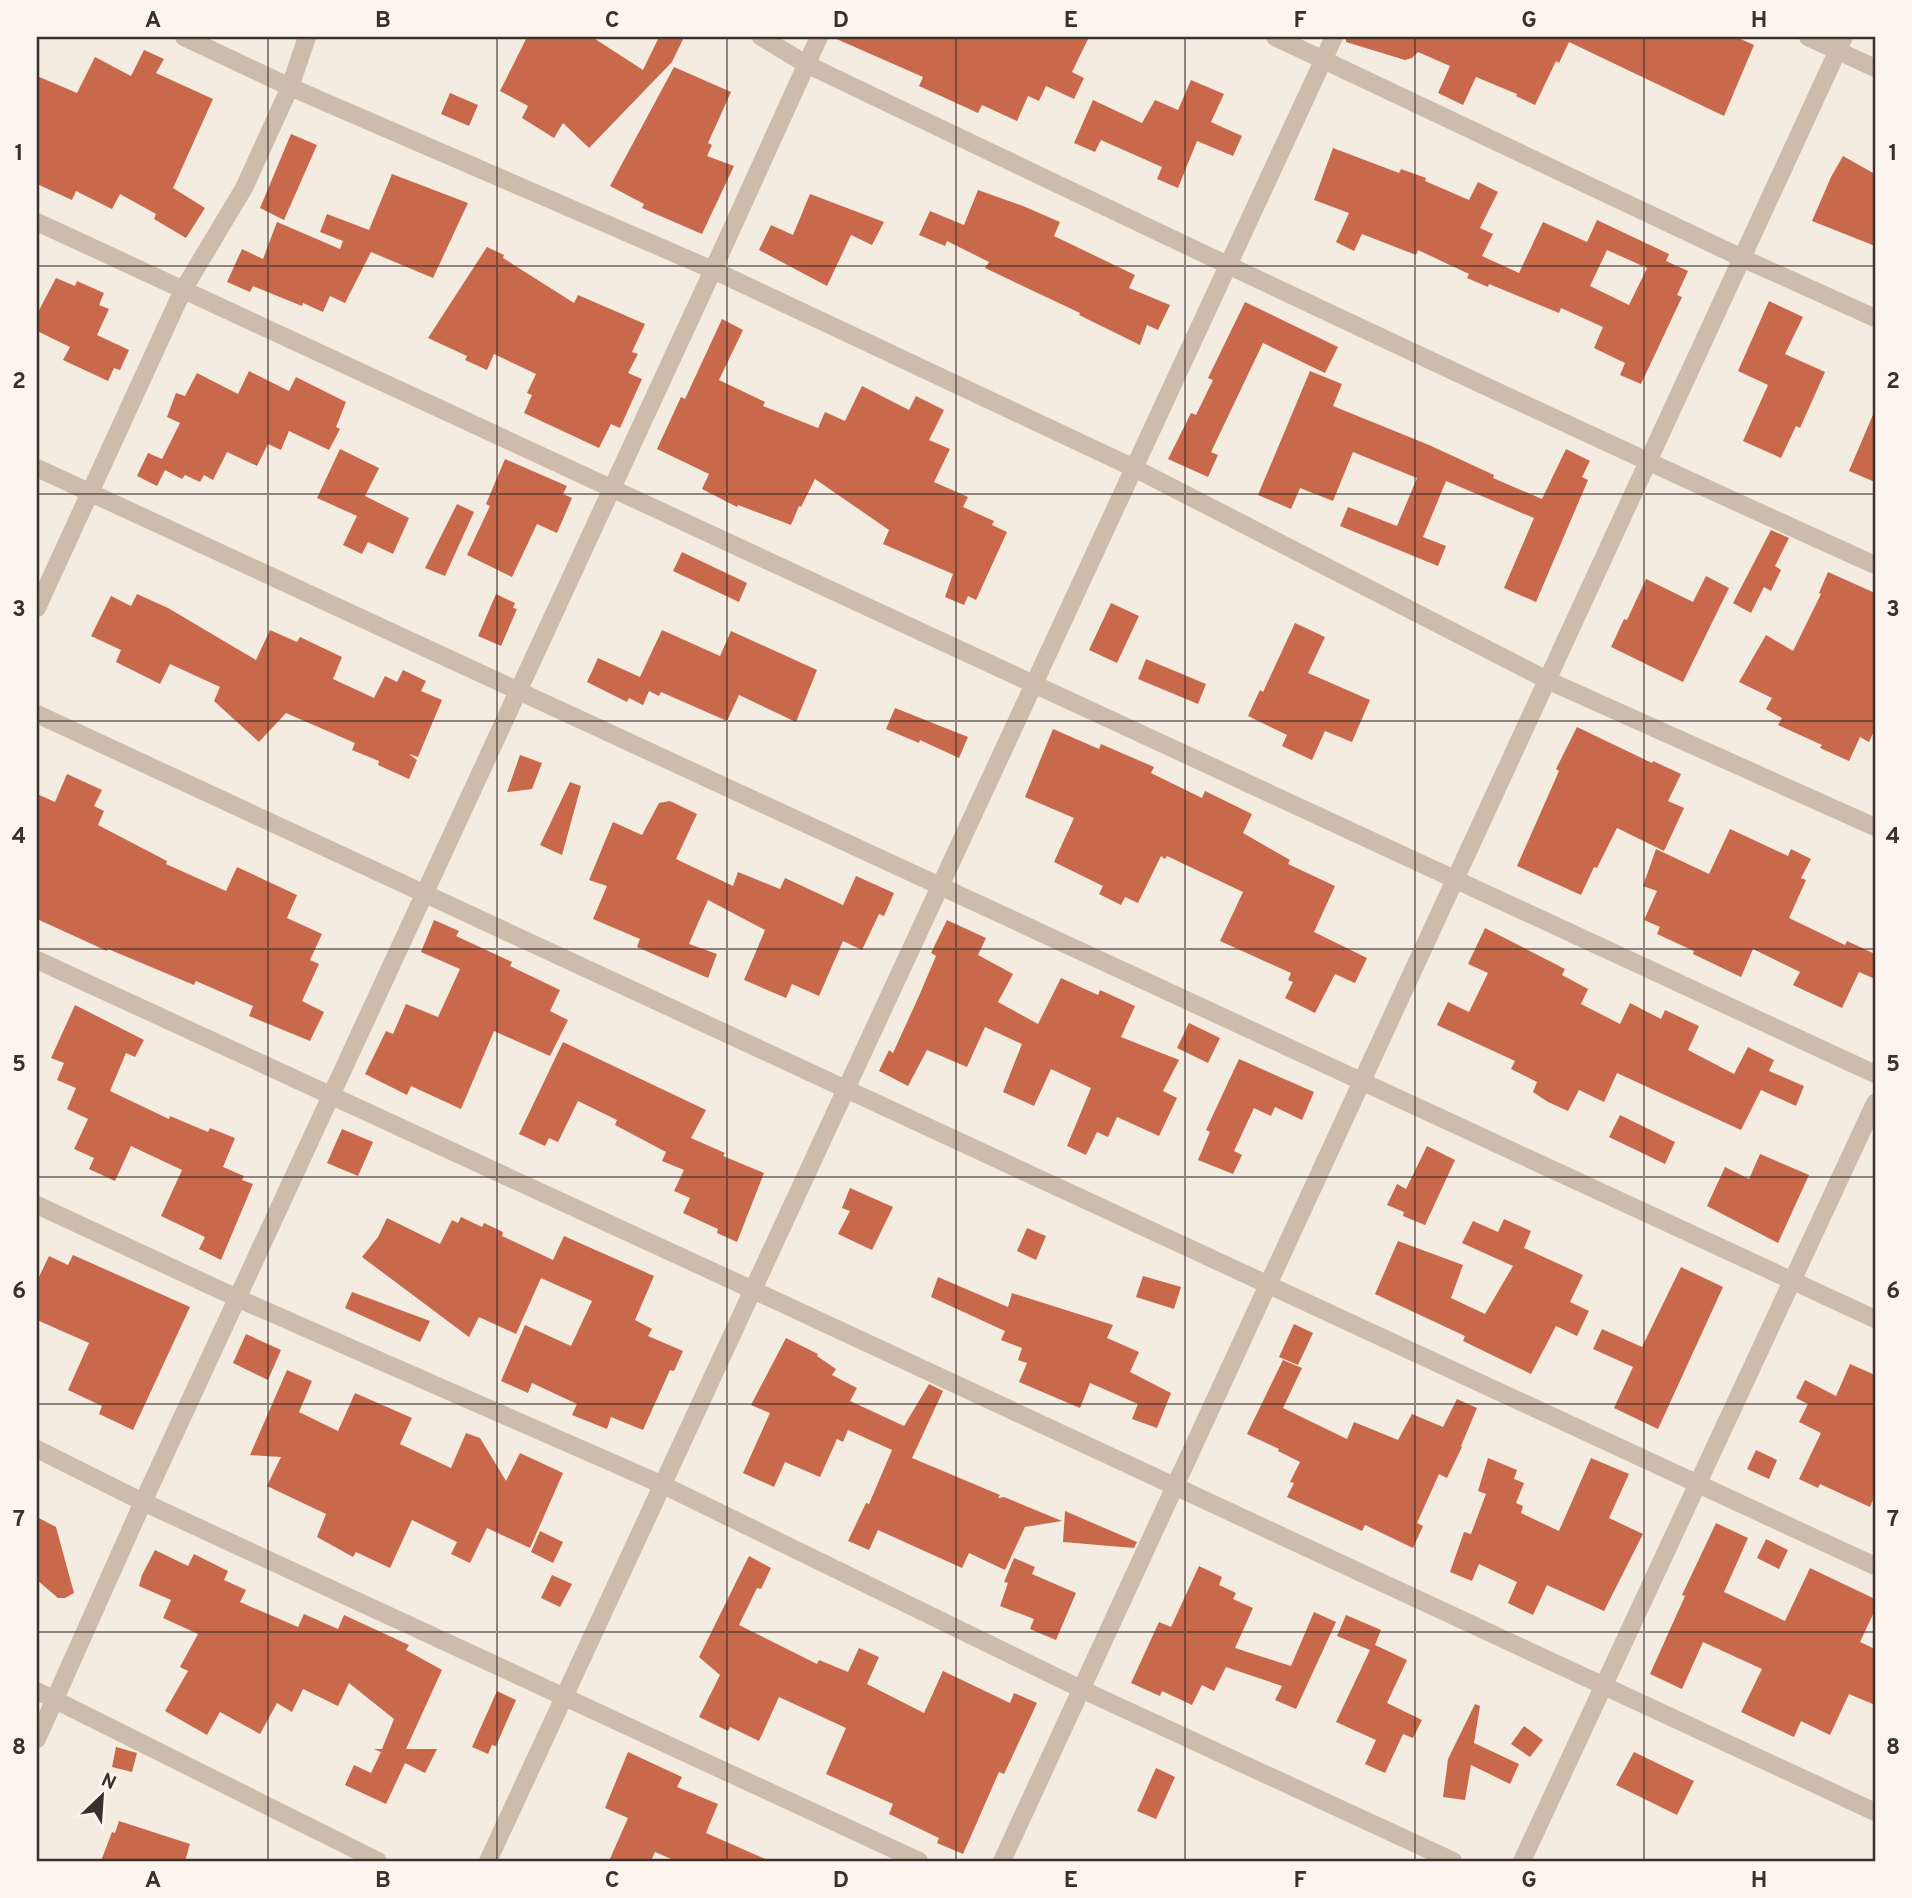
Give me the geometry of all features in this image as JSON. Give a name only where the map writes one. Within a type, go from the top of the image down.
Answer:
[{"type":"street","points":[[184,37],[290,87],[713,270],[1133,468],[1547,680],[1875,827]]},
{"type":"street","points":[[37,608],[183,290],[244,188],[290,87],[307,37]]},
{"type":"street","points":[[761,37],[806,64],[1228,265],[1647,462],[1875,565]]},
{"type":"street","points":[[37,1739],[143,1502],[713,270],[818,37]]},
{"type":"street","points":[[1275,37],[1875,318]]},
{"type":"street","points":[[488,1861],[1334,37]]},
{"type":"street","points":[[1808,37],[1841,43],[1875,68]]},
{"type":"street","points":[[1002,1861],[1841,43]]},
{"type":"street","points":[[37,222],[1875,1074]]},
{"type":"street","points":[[37,468],[1875,1319]]},
{"type":"street","points":[[37,714],[1875,1566]]},
{"type":"street","points":[[37,960],[1875,1812]]},
{"type":"street","points":[[1522,1861],[1875,1103]]},
{"type":"street","points":[[37,1205],[237,1298],[663,1485],[1081,1689],[1453,1861]]},
{"type":"street","points":[[37,1449],[143,1502],[919,1861]]},
{"type":"street","points":[[37,1690],[378,1861]]},
{"type":"building","points":[[527,37],[592,37],[643,70],[659,37],[684,37],[672,62],[589,148],[563,123],[554,138],[522,118],[528,106],[500,91]]},
{"type":"building","points":[[832,37],[1089,37],[1072,72],[1084,78],[1074,99],[1046,86],[1039,101],[1028,96],[1017,121],[982,105],[978,113],[919,86],[923,77]]},
{"type":"building","points":[[1346,37],[1736,37],[1754,45],[1724,116],[1569,42],[1559,63],[1556,61],[1535,105],[1516,96],[1517,94],[1476,77],[1463,105],[1438,93],[1450,66],[1418,52],[1405,60],[1346,42]]},
{"type":"building","points":[[144,50],[164,59],[156,73],[213,99],[173,188],[205,208],[186,238],[154,219],[156,214],[120,194],[112,209],[76,191],[72,200],[37,184],[37,76],[77,93],[95,57],[131,76]]},
{"type":"building","points":[[674,67],[731,92],[708,143],[712,145],[707,156],[734,166],[702,234],[642,208],[644,204],[610,186]]},
{"type":"building","points":[[1191,80],[1224,94],[1211,122],[1242,136],[1233,156],[1197,141],[1178,188],[1157,179],[1162,167],[1101,140],[1095,152],[1074,143],[1093,100],[1142,123],[1155,100],[1178,110]]},
{"type":"building","points":[[450,93],[478,105],[469,126],[441,114]]},
{"type":"building","points":[[291,134],[317,145],[284,220],[260,208]]},
{"type":"building","points":[[1333,148],[1399,173],[1401,169],[1426,178],[1425,181],[1469,200],[1478,182],[1498,192],[1480,228],[1493,234],[1482,256],[1519,273],[1543,222],[1587,242],[1597,220],[1669,254],[1666,261],[1688,271],[1677,295],[1682,297],[1641,384],[1620,375],[1625,363],[1594,348],[1603,327],[1561,308],[1559,313],[1489,284],[1488,287],[1467,278],[1469,274],[1418,250],[1416,255],[1362,234],[1354,251],[1336,242],[1349,213],[1314,200]],"holes":[[[1607,250],[1647,268],[1629,305],[1590,286]]]},
{"type":"building","points":[[1843,156],[1875,174],[1875,246],[1812,221]]},
{"type":"building","points":[[392,174],[468,203],[433,278],[371,252],[345,303],[330,296],[323,312],[253,286],[250,292],[227,282],[242,249],[263,259],[277,222],[340,249],[343,241],[320,232],[327,214],[369,230]]},
{"type":"building","points":[[978,190],[1060,222],[1054,236],[1135,275],[1129,288],[1170,305],[1158,330],[1147,325],[1140,345],[985,268],[989,262],[947,241],[945,246],[919,235],[930,211],[964,225]]},
{"type":"building","points":[[810,194],[884,222],[872,245],[851,235],[827,286],[759,250],[771,225],[793,235]]},
{"type":"building","points":[[487,247],[504,255],[503,258],[574,303],[578,295],[645,324],[632,352],[638,354],[628,373],[642,379],[620,428],[611,424],[599,448],[524,413],[532,395],[527,393],[536,374],[494,354],[487,370],[465,360],[467,356],[428,338]]},
{"type":"building","points":[[56,278],[75,286],[77,281],[104,293],[99,305],[109,309],[97,335],[129,350],[120,370],[114,368],[108,381],[63,360],[70,347],[37,331],[37,314]]},
{"type":"building","points":[[1769,301],[1803,317],[1785,354],[1825,372],[1800,428],[1796,426],[1781,458],[1743,441],[1768,385],[1738,371]]},
{"type":"building","points":[[1245,302],[1338,347],[1325,373],[1263,343],[1211,452],[1218,455],[1208,477],[1168,459],[1191,413],[1196,415],[1213,380],[1208,378]]},
{"type":"building","points":[[722,319],[743,330],[719,380],[765,402],[763,406],[818,428],[825,412],[845,421],[862,386],[909,410],[916,396],[944,410],[929,440],[950,449],[934,482],[968,497],[963,507],[994,521],[992,525],[1007,532],[976,600],[968,596],[964,605],[945,597],[953,574],[883,544],[889,530],[815,479],[791,525],[738,505],[737,507],[702,489],[709,474],[657,449],[681,397],[685,399]]},
{"type":"building","points":[[249,371],[289,391],[296,377],[346,402],[336,427],[340,429],[329,450],[289,431],[281,450],[268,444],[257,466],[227,452],[213,480],[204,475],[200,482],[185,475],[182,479],[165,470],[157,486],[137,476],[148,453],[162,459],[180,423],[167,417],[176,393],[185,396],[197,373],[238,394]]},
{"type":"building","points":[[1310,371],[1342,384],[1333,406],[1429,445],[1494,475],[1493,478],[1542,499],[1566,449],[1590,461],[1582,477],[1588,480],[1536,602],[1504,588],[1534,518],[1446,481],[1423,537],[1446,546],[1438,566],[1340,526],[1348,507],[1397,526],[1417,478],[1353,452],[1333,501],[1300,488],[1291,509],[1258,495]]},
{"type":"building","points":[[1875,410],[1875,482],[1849,471]]},
{"type":"building","points":[[340,449],[379,468],[365,496],[409,518],[393,554],[368,542],[362,554],[343,545],[357,516],[317,498]]},
{"type":"building","points":[[505,459],[567,486],[563,494],[572,498],[557,533],[537,524],[512,577],[467,555],[490,506],[486,504]]},
{"type":"building","points":[[457,504],[474,512],[445,576],[425,568]]},
{"type":"building","points":[[1771,530],[1789,538],[1775,566],[1781,570],[1771,591],[1764,587],[1751,613],[1733,603]]},
{"type":"building","points":[[682,552],[747,583],[739,602],[673,571]]},
{"type":"building","points":[[1828,572],[1875,593],[1875,729],[1869,742],[1860,737],[1849,761],[1778,725],[1782,718],[1766,709],[1772,698],[1739,682],[1766,635],[1793,651],[1821,594],[1819,593]]},
{"type":"building","points":[[1706,576],[1729,588],[1683,682],[1611,647],[1646,579],[1693,602]]},
{"type":"building","points":[[137,594],[168,608],[256,660],[270,630],[297,642],[300,637],[342,657],[333,679],[374,698],[385,676],[397,682],[403,670],[426,681],[421,691],[442,700],[418,757],[409,754],[417,760],[409,779],[378,765],[379,761],[352,750],[355,743],[286,713],[259,742],[214,701],[220,687],[170,664],[160,684],[116,662],[121,650],[91,636],[111,596],[131,606]]},
{"type":"building","points":[[496,594],[515,603],[513,608],[517,609],[501,646],[478,636]]},
{"type":"building","points":[[1111,603],[1139,616],[1117,663],[1089,650]]},
{"type":"building","points":[[1295,623],[1325,637],[1308,673],[1370,700],[1352,742],[1325,731],[1312,760],[1282,746],[1287,735],[1248,716],[1260,690],[1263,692]]},
{"type":"building","points":[[662,630],[720,656],[731,631],[817,670],[796,722],[739,695],[727,721],[661,692],[659,696],[649,691],[643,705],[629,698],[627,702],[587,682],[598,658],[640,677]]},
{"type":"building","points":[[1146,659],[1206,684],[1198,704],[1138,679]]},
{"type":"building","points":[[895,708],[968,737],[959,758],[920,740],[919,743],[886,729]]},
{"type":"building","points":[[1577,727],[1681,774],[1668,801],[1684,808],[1664,851],[1617,828],[1581,895],[1517,866],[1559,771],[1556,769]]},
{"type":"building","points":[[1053,729],[1099,749],[1101,744],[1154,767],[1151,773],[1202,798],[1205,791],[1252,814],[1243,833],[1290,860],[1288,864],[1335,886],[1314,932],[1367,958],[1355,983],[1335,974],[1315,1013],[1285,998],[1293,982],[1288,980],[1291,973],[1220,941],[1243,892],[1167,856],[1165,859],[1161,856],[1138,903],[1125,897],[1121,905],[1099,894],[1103,886],[1054,862],[1074,818],[1025,797]]},
{"type":"building","points":[[520,755],[542,763],[532,789],[507,792]]},
{"type":"building","points":[[67,774],[102,790],[94,806],[104,811],[98,825],[167,861],[166,864],[226,891],[237,867],[297,895],[287,918],[322,934],[310,960],[319,964],[302,1001],[324,1012],[310,1041],[249,1016],[253,1006],[196,981],[194,985],[108,949],[107,951],[37,919],[37,794],[55,802]]},
{"type":"building","points":[[570,782],[581,786],[562,855],[540,845]]},
{"type":"building","points":[[670,801],[697,814],[676,859],[733,886],[738,872],[780,889],[785,878],[843,905],[856,876],[894,893],[884,916],[879,914],[862,950],[843,941],[819,996],[792,984],[786,998],[744,980],[765,930],[708,900],[689,944],[717,954],[708,978],[637,947],[640,939],[593,919],[607,886],[589,880],[613,822],[642,835],[659,803]]},
{"type":"building","points":[[1730,829],[1788,856],[1791,849],[1811,859],[1801,878],[1806,880],[1789,918],[1845,945],[1847,941],[1875,954],[1875,979],[1859,972],[1842,1008],[1793,985],[1800,972],[1753,949],[1741,977],[1657,934],[1660,927],[1644,920],[1657,891],[1643,886],[1656,849],[1709,874]]},
{"type":"building","points":[[434,920],[459,931],[456,936],[512,962],[510,966],[560,990],[550,1011],[568,1020],[550,1056],[494,1031],[461,1109],[411,1086],[407,1095],[365,1074],[386,1031],[393,1034],[406,1004],[438,1017],[460,969],[421,952]]},
{"type":"building","points":[[947,920],[986,938],[978,955],[1013,974],[998,1002],[1038,1024],[1061,978],[1098,995],[1100,990],[1135,1006],[1121,1037],[1179,1060],[1163,1091],[1177,1098],[1159,1136],[1117,1117],[1108,1137],[1097,1132],[1086,1155],[1067,1146],[1091,1088],[1051,1069],[1034,1106],[1003,1092],[1022,1044],[985,1027],[967,1067],[927,1050],[908,1086],[879,1071],[889,1050],[893,1053],[919,996],[936,956],[931,953]]},
{"type":"building","points":[[1485,928],[1565,969],[1562,975],[1588,989],[1581,1004],[1620,1024],[1630,1003],[1661,1019],[1665,1010],[1699,1026],[1688,1050],[1734,1074],[1748,1047],[1774,1060],[1769,1071],[1804,1086],[1796,1106],[1761,1090],[1741,1130],[1617,1073],[1604,1102],[1579,1090],[1568,1111],[1548,1102],[1533,1092],[1537,1082],[1511,1069],[1515,1061],[1437,1025],[1448,1002],[1469,1012],[1488,973],[1468,964]]},
{"type":"building","points":[[75,1005],[144,1040],[135,1057],[126,1053],[110,1091],[169,1119],[170,1116],[208,1132],[210,1128],[235,1138],[223,1167],[244,1176],[242,1180],[253,1184],[221,1260],[199,1249],[205,1237],[161,1216],[182,1170],[131,1146],[115,1181],[89,1169],[94,1158],[74,1149],[88,1119],[67,1109],[76,1088],[57,1080],[64,1063],[51,1058]]},
{"type":"building","points":[[1189,1023],[1220,1038],[1208,1063],[1177,1048]]},
{"type":"building","points":[[563,1042],[706,1110],[691,1138],[725,1153],[723,1156],[764,1173],[737,1242],[717,1233],[718,1229],[683,1213],[690,1198],[674,1191],[684,1170],[662,1161],[666,1152],[615,1125],[617,1120],[578,1101],[558,1142],[549,1138],[545,1146],[519,1134]]},
{"type":"building","points":[[1239,1059],[1314,1092],[1302,1120],[1275,1107],[1271,1116],[1254,1108],[1234,1151],[1242,1155],[1233,1174],[1198,1160],[1210,1132],[1206,1130]]},
{"type":"building","points":[[1620,1115],[1675,1142],[1665,1164],[1609,1137]]},
{"type":"building","points":[[342,1129],[373,1142],[358,1176],[327,1163]]},
{"type":"building","points":[[1427,1146],[1455,1160],[1425,1225],[1403,1216],[1404,1212],[1387,1205],[1397,1184],[1406,1189]]},
{"type":"building","points":[[1760,1154],[1809,1175],[1778,1243],[1707,1206],[1725,1167],[1749,1179]]},
{"type":"building","points":[[850,1188],[893,1207],[872,1250],[838,1234],[850,1211],[842,1208]]},
{"type":"building","points":[[461,1217],[482,1227],[484,1223],[503,1232],[502,1236],[553,1260],[564,1236],[654,1276],[635,1320],[652,1329],[648,1336],[683,1351],[674,1371],[670,1370],[643,1430],[611,1417],[607,1429],[572,1415],[577,1404],[532,1383],[528,1393],[501,1381],[525,1325],[571,1346],[592,1301],[541,1278],[516,1334],[479,1317],[469,1337],[362,1257],[378,1237],[387,1218],[440,1244],[452,1220],[458,1223]]},
{"type":"building","points":[[1504,1219],[1531,1231],[1524,1248],[1583,1275],[1570,1302],[1589,1311],[1577,1336],[1556,1326],[1531,1374],[1463,1341],[1465,1336],[1375,1294],[1398,1241],[1463,1265],[1451,1298],[1485,1314],[1513,1266],[1462,1243],[1473,1221],[1498,1232]]},
{"type":"building","points":[[1027,1228],[1046,1236],[1036,1260],[1017,1251]]},
{"type":"building","points":[[73,1255],[190,1307],[133,1430],[99,1414],[102,1406],[68,1390],[89,1343],[37,1320],[37,1281],[49,1256],[68,1265]]},
{"type":"building","points":[[1681,1267],[1723,1287],[1658,1429],[1614,1408],[1633,1367],[1593,1349],[1602,1329],[1642,1347]]},
{"type":"building","points":[[1143,1276],[1181,1287],[1174,1309],[1136,1297]]},
{"type":"building","points":[[938,1277],[1008,1307],[1012,1293],[1113,1325],[1107,1338],[1139,1352],[1130,1372],[1171,1393],[1157,1428],[1132,1419],[1138,1404],[1090,1383],[1080,1408],[1019,1382],[1027,1363],[1018,1360],[1022,1348],[1001,1340],[1005,1331],[931,1297]]},
{"type":"building","points":[[352,1292],[430,1321],[420,1342],[345,1308]]},
{"type":"building","points":[[1294,1324],[1313,1333],[1298,1365],[1279,1357]]},
{"type":"building","points":[[246,1334],[281,1350],[268,1380],[233,1363]]},
{"type":"building","points":[[786,1338],[818,1354],[817,1356],[836,1369],[832,1375],[857,1388],[850,1401],[904,1426],[929,1384],[943,1391],[912,1458],[1000,1495],[998,1498],[1004,1497],[1062,1521],[1025,1527],[1005,1570],[969,1553],[962,1568],[878,1530],[869,1550],[848,1541],[866,1503],[869,1504],[892,1450],[848,1430],[843,1442],[837,1439],[820,1477],[785,1462],[774,1487],[743,1473],[770,1413],[751,1405]]},
{"type":"building","points":[[1283,1360],[1302,1368],[1283,1408],[1347,1439],[1354,1422],[1398,1440],[1412,1414],[1443,1427],[1457,1399],[1477,1408],[1447,1478],[1439,1474],[1417,1523],[1423,1526],[1413,1548],[1365,1525],[1362,1531],[1287,1497],[1294,1483],[1290,1482],[1300,1462],[1247,1434]]},
{"type":"building","points":[[1850,1364],[1875,1375],[1875,1495],[1870,1507],[1820,1484],[1818,1488],[1799,1479],[1821,1433],[1799,1422],[1808,1404],[1796,1398],[1805,1380],[1836,1396]]},
{"type":"building","points":[[287,1370],[312,1381],[299,1412],[338,1431],[355,1393],[412,1418],[400,1444],[451,1468],[466,1433],[480,1438],[506,1481],[520,1453],[563,1473],[530,1548],[487,1528],[470,1563],[451,1554],[457,1542],[412,1520],[390,1568],[356,1552],[353,1557],[317,1537],[326,1514],[267,1486],[281,1457],[250,1455]]},
{"type":"building","points":[[1756,1450],[1777,1460],[1769,1479],[1747,1469]]},
{"type":"building","points":[[1488,1458],[1517,1470],[1514,1479],[1524,1483],[1516,1503],[1523,1506],[1521,1513],[1559,1531],[1591,1458],[1629,1474],[1609,1518],[1643,1534],[1604,1611],[1547,1585],[1533,1615],[1508,1603],[1517,1582],[1479,1564],[1472,1581],[1450,1572],[1464,1532],[1471,1534],[1486,1494],[1478,1491]]},
{"type":"building","points":[[1065,1511],[1137,1542],[1134,1548],[1063,1542]]},
{"type":"building","points":[[37,1517],[56,1527],[74,1593],[65,1598],[58,1598],[37,1580]]},
{"type":"building","points":[[1716,1523],[1748,1538],[1724,1592],[1785,1621],[1810,1568],[1875,1599],[1875,1610],[1860,1642],[1875,1649],[1875,1705],[1849,1694],[1830,1735],[1801,1721],[1794,1737],[1741,1712],[1762,1669],[1703,1642],[1682,1689],[1650,1674],[1685,1596],[1682,1595]]},
{"type":"building","points":[[540,1531],[563,1542],[553,1563],[531,1552]]},
{"type":"building","points":[[1766,1539],[1788,1550],[1779,1569],[1757,1558]]},
{"type":"building","points":[[155,1550],[188,1566],[194,1554],[228,1571],[224,1580],[246,1590],[240,1602],[298,1627],[304,1614],[338,1629],[344,1615],[409,1645],[406,1650],[442,1670],[406,1749],[437,1749],[425,1773],[405,1763],[386,1804],[345,1785],[354,1765],[371,1773],[381,1752],[374,1749],[382,1749],[394,1719],[349,1683],[338,1706],[303,1689],[292,1712],[277,1703],[260,1734],[220,1712],[207,1735],[165,1711],[188,1671],[180,1667],[198,1634],[163,1618],[171,1600],[139,1586]]},
{"type":"building","points":[[749,1556],[771,1568],[761,1589],[757,1588],[739,1625],[817,1664],[819,1660],[848,1672],[859,1648],[879,1657],[867,1684],[924,1713],[943,1671],[1010,1703],[1014,1693],[1037,1703],[1004,1774],[999,1772],[963,1854],[937,1843],[939,1838],[889,1814],[893,1804],[826,1774],[846,1728],[779,1697],[759,1741],[730,1727],[728,1731],[699,1717],[720,1675],[699,1657]]},
{"type":"building","points":[[1014,1558],[1035,1567],[1032,1574],[1076,1593],[1056,1640],[1030,1629],[1034,1619],[1000,1606],[1008,1583],[1004,1582]]},
{"type":"building","points":[[1199,1566],[1222,1577],[1219,1585],[1236,1593],[1233,1599],[1253,1608],[1235,1648],[1291,1666],[1314,1612],[1336,1622],[1296,1709],[1275,1700],[1282,1686],[1226,1667],[1214,1691],[1202,1685],[1192,1705],[1162,1691],[1160,1696],[1131,1683],[1159,1622],[1171,1627]]},
{"type":"building","points":[[552,1575],[572,1584],[560,1607],[541,1598]]},
{"type":"building","points":[[1346,1615],[1381,1630],[1375,1645],[1407,1660],[1387,1703],[1422,1720],[1413,1738],[1403,1734],[1385,1773],[1365,1764],[1376,1740],[1336,1722],[1370,1650],[1337,1636]]},
{"type":"building","points":[[497,1691],[516,1700],[496,1746],[492,1745],[488,1754],[472,1747]]},
{"type":"building","points":[[1475,1704],[1480,1706],[1474,1743],[1519,1764],[1510,1784],[1471,1765],[1465,1800],[1443,1797],[1448,1759]]},
{"type":"building","points":[[1524,1726],[1543,1740],[1530,1757],[1511,1744]]},
{"type":"building","points":[[116,1747],[137,1753],[132,1772],[112,1767]]},
{"type":"building","points":[[628,1752],[682,1777],[677,1787],[718,1804],[706,1833],[770,1861],[676,1861],[655,1852],[651,1861],[609,1861],[628,1818],[605,1808]]},
{"type":"building","points":[[1634,1752],[1694,1781],[1677,1815],[1616,1785]]},
{"type":"building","points":[[1156,1768],[1175,1777],[1156,1819],[1137,1811]]},
{"type":"building","points":[[119,1821],[190,1844],[185,1861],[101,1861]]}]
